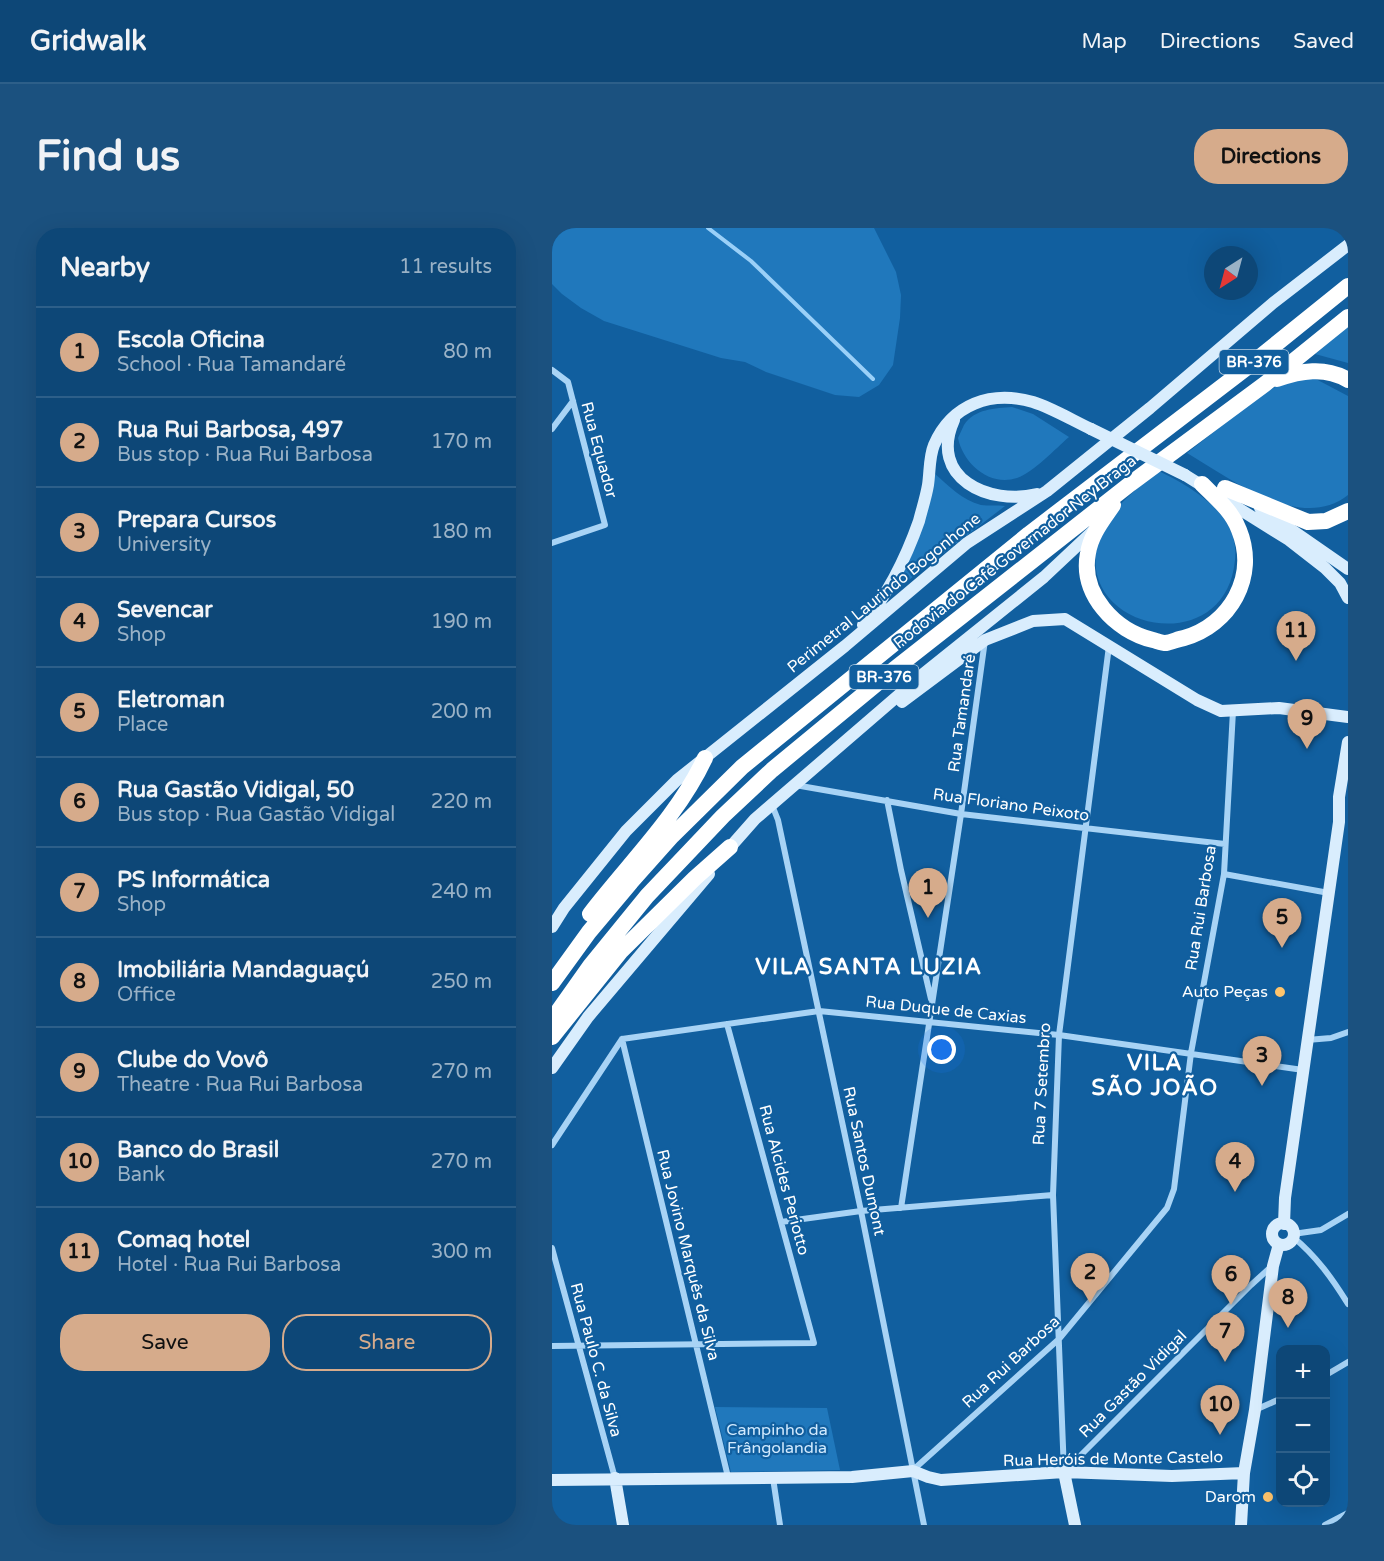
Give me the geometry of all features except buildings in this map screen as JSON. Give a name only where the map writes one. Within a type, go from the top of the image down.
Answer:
[{"type":"highway","name":"Rodovia do Café Governador Ney Braga","points":[[552,983],[589,932],[631,882],[672,836],[742,767],[1029,534],[1159,436],[1348,286]]},
{"type":"highway","name":"Rodovia do Café Governador Ney Braga","points":[[552,1020],[590,966],[647,896],[723,816],[763,778],[892,671],[1130,484],[1265,384],[1348,317]]},
{"type":"highway","points":[[1265,384],[1299,371],[1312,370],[1348,380]]},
{"type":"highway","points":[[1130,484],[1098,526],[1091,540],[1087,567],[1089,581],[1107,614],[1127,631],[1165,643],[1197,634],[1223,617],[1239,592],[1245,572],[1240,532],[1230,511],[1202,484]]},
{"type":"highway","points":[[1225,488],[1308,522],[1326,521],[1348,511]]},
{"type":"highway","points":[[552,971],[585,921],[669,816],[695,779],[705,758]]},
{"type":"highway","points":[[552,1037],[621,951],[730,847]]},
{"type":"main road","name":"Perimetral Laurindo Bogonhone","points":[[552,927],[564,908],[626,831],[677,780],[845,646],[968,543],[1047,491],[1150,408],[1273,303],[1348,245]]},
{"type":"main road","points":[[845,646],[880,600],[903,559],[919,520],[933,447],[942,430],[968,405],[990,399],[1013,399],[1033,403],[1202,484],[1316,561],[1340,583],[1348,598]]},
{"type":"main road","points":[[956,416],[950,429],[947,454],[954,468],[966,483],[982,492],[1003,498],[1021,498],[1047,491]]},
{"type":"main road","points":[[1185,475],[1210,481],[1225,488],[1282,522],[1348,569]]},
{"type":"main road","points":[[552,1068],[588,1017],[755,819],[922,675],[1044,577],[1084,542],[1098,526]]},
{"type":"main road","points":[[831,754],[985,639],[1033,621],[1065,619],[1197,700],[1221,711],[1279,708],[1348,717]]},
{"type":"main road","points":[[1284,1224],[1285,1198],[1339,822],[1339,797],[1347,750]]},
{"type":"main road","points":[[1339,822],[1348,805]]},
{"type":"main road","points":[[1284,1224],[1291,1227],[1293,1236],[1286,1245],[1279,1244],[1272,1237],[1277,1225],[1284,1224]]},
{"type":"main road","points":[[1241,1525],[1244,1473],[1255,1410],[1273,1266],[1279,1244]]},
{"type":"main road","name":"Rua Heróis de Monte Castelo","points":[[552,1480],[852,1477],[913,1471],[941,1480],[1064,1472],[1172,1476],[1244,1473]]},
{"type":"main road","name":"Rua 7 Setembro","points":[[1064,1472],[1075,1525]]},
{"type":"main road","points":[[615,1479],[623,1525]]},
{"type":"street","name":"Rua Equador","points":[[552,370],[568,382],[605,525],[552,543]]},
{"type":"street","points":[[552,429],[573,401]]},
{"type":"street","name":"Rua Tamandaré","points":[[901,1208],[961,814],[985,639]]},
{"type":"street","name":"Rua 7 Setembro","points":[[1064,1472],[1053,1195],[1059,1035],[1109,646]]},
{"type":"street","name":"Rua Rui Barbosa","points":[[913,1471],[1059,1339],[1167,1208],[1174,1189],[1191,1053],[1224,874],[1233,711]]},
{"type":"street","name":"Rua Floriano Peixoto","points":[[794,785],[961,814],[1225,844]]},
{"type":"street","name":"Rua Tamandaré","points":[[887,800],[932,1004]]},
{"type":"street","name":"Rua Santos Dumont","points":[[771,804],[778,820],[819,1011],[924,1525]]},
{"type":"street","points":[[1224,874],[1329,893]]},
{"type":"street","name":"Rua Duque de Caxias","points":[[622,1039],[819,1011],[1059,1035],[1303,1070]]},
{"type":"street","name":"Rua Alcides Periotto","points":[[695,1344],[814,1343],[728,1024]]},
{"type":"street","points":[[1307,1041],[1331,1038],[1348,1032]]},
{"type":"street","points":[[552,1145],[622,1039]]},
{"type":"street","name":"Rua Jovino Marquês da Silva","points":[[622,1039],[728,1477]]},
{"type":"street","points":[[781,1222],[901,1208],[1053,1195]]},
{"type":"street","points":[[1293,1236],[1321,1230],[1348,1214]]},
{"type":"street","points":[[1293,1236],[1311,1252],[1348,1304]]},
{"type":"street","name":"Rua Paulo C. da Silva","points":[[552,1248],[615,1479]]},
{"type":"street","name":"Rua Gastão Vidigal","points":[[1064,1472],[1251,1285],[1273,1266]]},
{"type":"street","points":[[552,1346],[695,1344]]},
{"type":"street","points":[[1330,1373],[1348,1362]]},
{"type":"street","points":[[1255,1410],[1276,1401]]},
{"type":"street","points":[[773,1478],[780,1525]]},
{"type":"street","points":[[1325,1525],[1348,1513]]},
{"type":"green space","points":[[552,228],[874,228],[896,272],[901,295],[893,365],[879,385],[859,397],[835,395],[766,372],[745,362],[721,358],[604,321],[581,308],[552,284]]},
{"type":"green space","points":[[1348,326],[1348,363],[1315,354]]},
{"type":"green space","points":[[1312,377],[1348,396],[1348,495],[1329,505],[1309,508],[1287,505],[1244,487],[1187,453],[1256,399],[1286,380]]},
{"type":"green space","points":[[1012,407],[1033,414],[1069,437],[1024,475],[1007,480],[997,479],[987,476],[971,464],[958,438],[964,425],[973,416],[986,410]]},
{"type":"green space","points":[[1157,470],[1185,485],[1211,504],[1230,529],[1235,544],[1235,560],[1225,594],[1204,614],[1176,623],[1148,621],[1122,609],[1103,589],[1095,561],[1104,527],[1109,519],[1121,504]]},
{"type":"green space","points":[[935,474],[956,492],[974,503],[1005,506],[892,593]]},
{"type":"green space","name":"Campinho da Frângolandia","points":[[715,1407],[827,1408],[840,1470],[731,1472]]},
{"type":"waterway","points":[[708,228],[751,261],[873,379]]},
{"type":"place","name":"Comaq hotel","points":[[1296,661]]},
{"type":"place","name":"Clube do Vovô","points":[[1307,749]]},
{"type":"place","name":"Escola Oficina","points":[[928,918]]},
{"type":"place","name":"Eletroman","points":[[1282,948]]},
{"type":"place","name":"Auto Peças","points":[[1280,992]]},
{"type":"place","name":"Prepara Cursos","points":[[1262,1086]]},
{"type":"place","name":"Sevencar","points":[[1235,1192]]},
{"type":"place","name":"Rua Rui Barbosa, 497","points":[[1090,1303]]},
{"type":"place","name":"Rua Gastão Vidigal, 50","points":[[1231,1305]]},
{"type":"place","name":"Imobiliária Mandaguaçú","points":[[1288,1328]]},
{"type":"place","name":"PS Informática","points":[[1225,1362]]},
{"type":"place","name":"Banco do Brasil","points":[[1220,1435]]},
{"type":"place","name":"Darom","points":[[1268,1497]]},
{"type":"district","name":"VILA SANTA LUZIA","points":[[869,967]]},
{"type":"district","name":"VILA SÃO JOÃO","points":[[1155,1076]]}]
